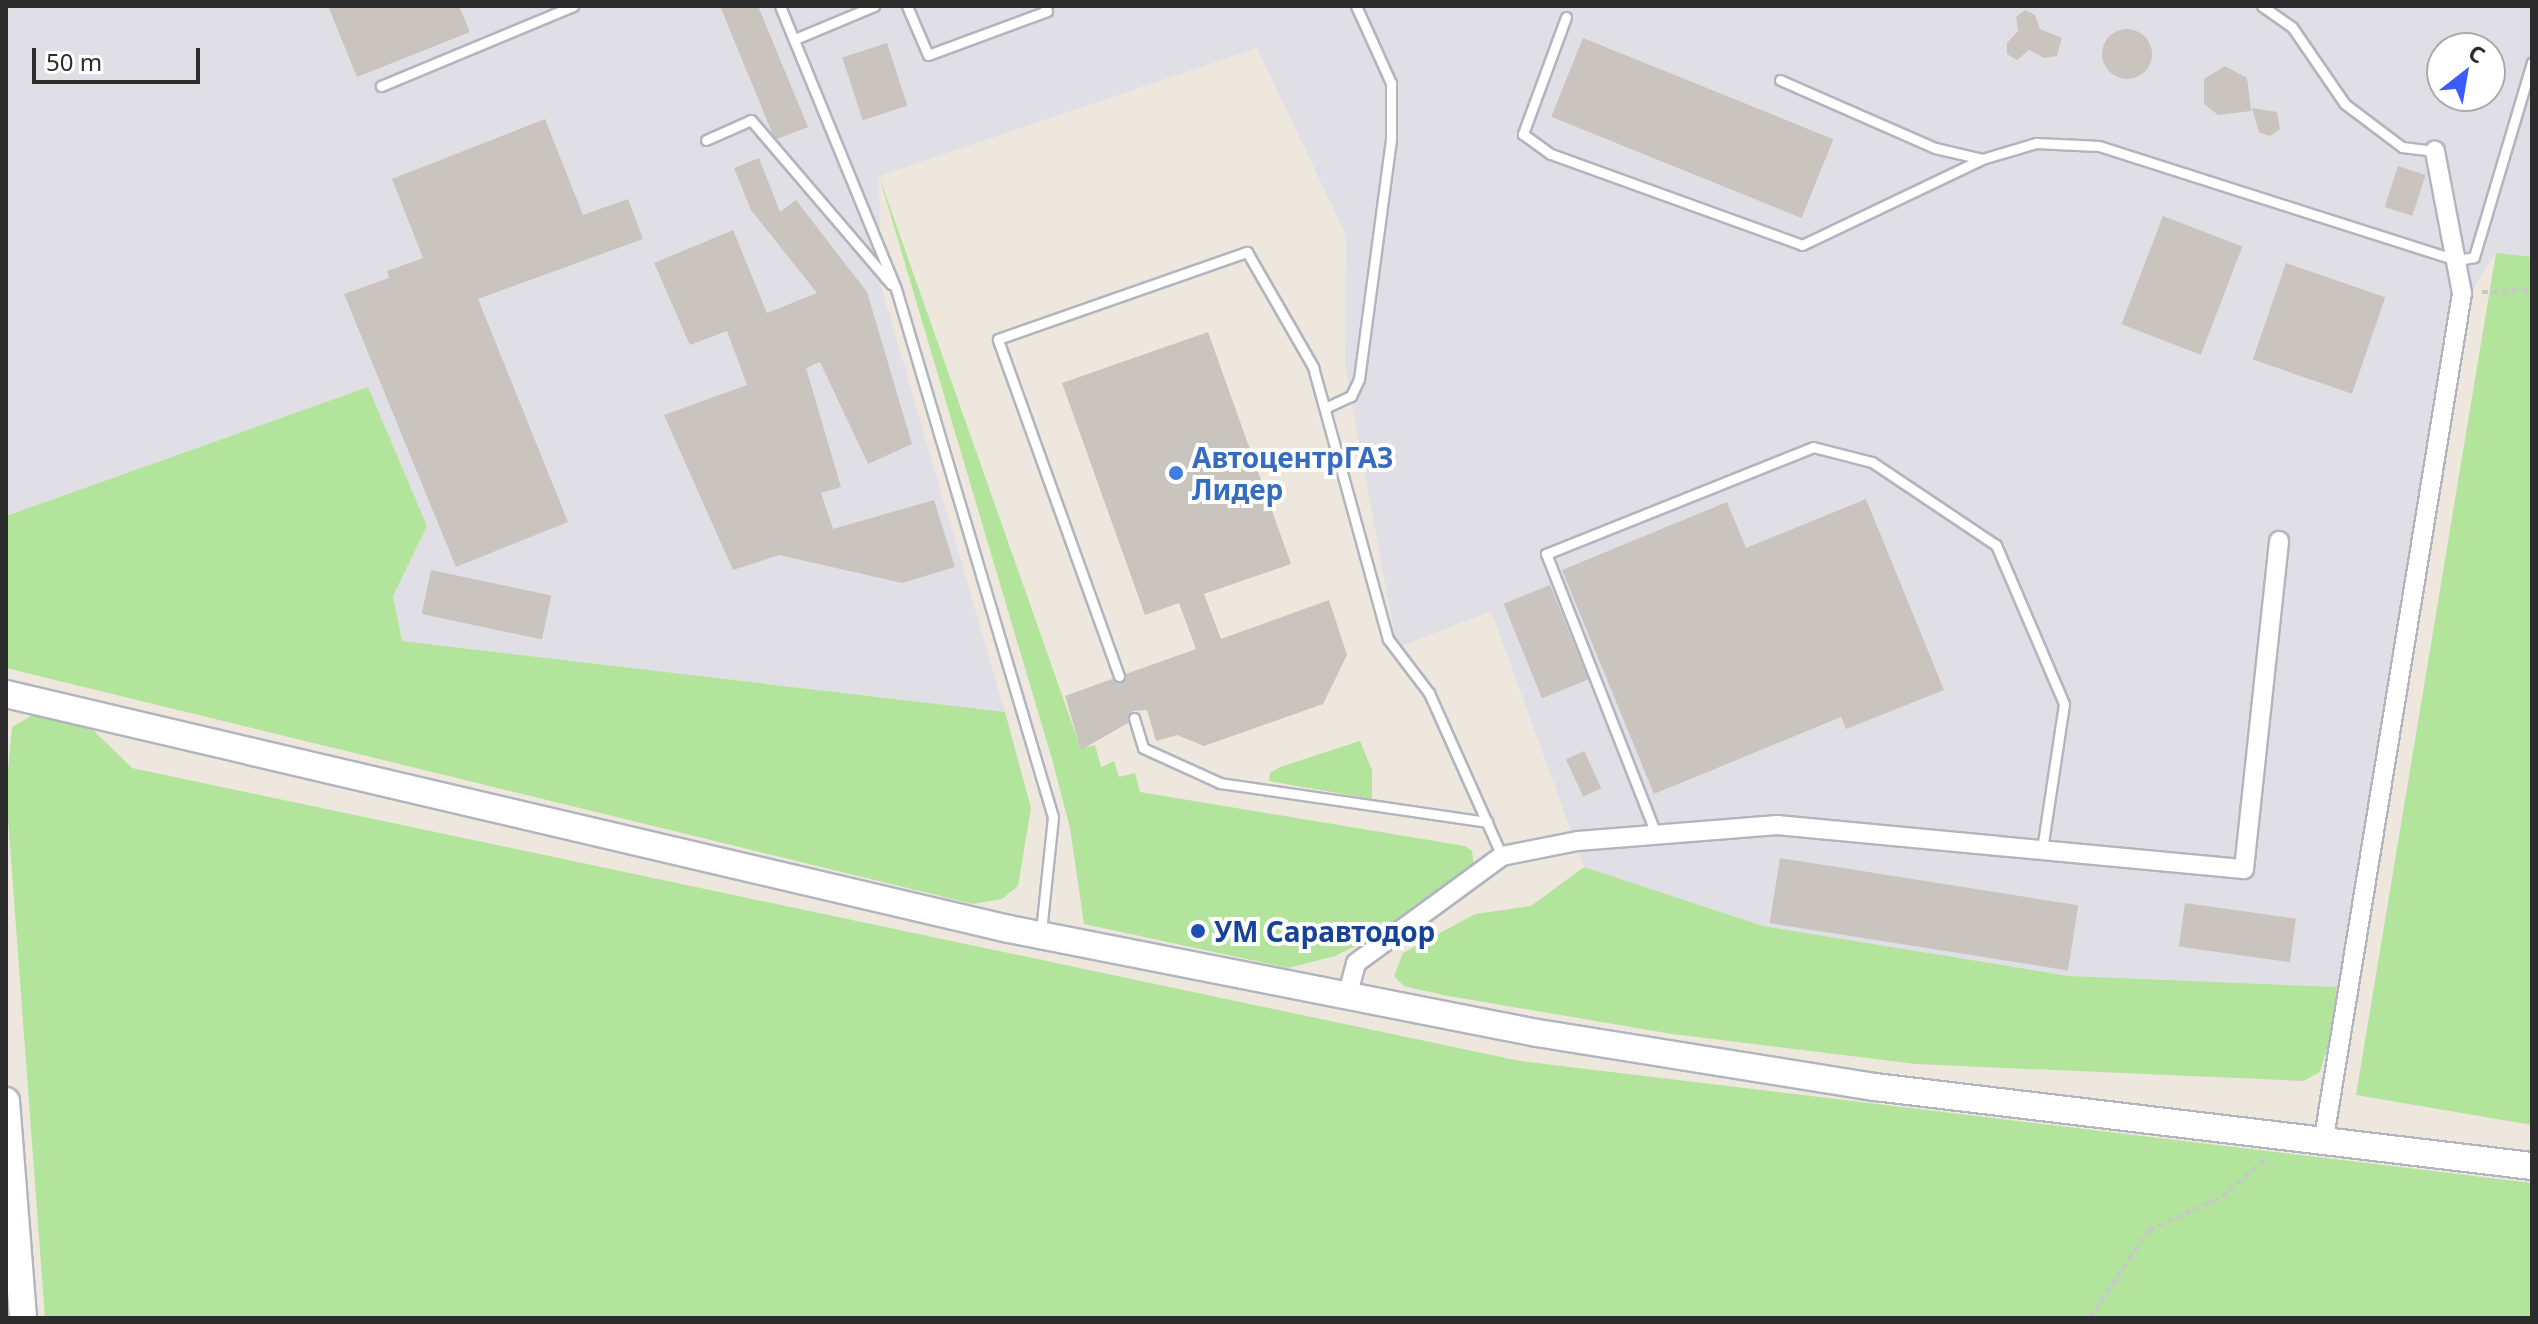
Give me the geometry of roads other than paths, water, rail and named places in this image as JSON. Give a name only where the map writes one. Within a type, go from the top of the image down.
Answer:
[{"type":"main road","points":[[6,694],[1041,934],[1347,997],[1875,1087],[2323,1144],[2532,1166]]},
{"type":"main road","points":[[6,1101],[23,1318]]},
{"type":"street","points":[[2323,1144],[2462,293],[2435,151]]},
{"type":"street","points":[[1347,997],[1356,963],[1502,856],[1578,841],[1777,825],[2244,869],[2279,541]]},
{"type":"lane","points":[[381,86],[573,6]]},
{"type":"lane","points":[[780,6],[896,289],[1053,817],[1041,934]]},
{"type":"lane","points":[[795,39],[874,6]]},
{"type":"lane","points":[[907,6],[928,55],[1047,11],[1045,6]]},
{"type":"lane","points":[[1325,408],[1351,396],[1359,379],[1391,140],[1391,83],[1356,6]]},
{"type":"lane","points":[[2262,6],[2292,27],[2345,104],[2402,147],[2435,151]]},
{"type":"lane","points":[[1566,17],[1523,134],[1551,154],[1802,245],[1982,159],[2036,143],[2099,146],[2456,260],[2474,257],[2532,62]]},
{"type":"lane","points":[[1780,80],[1935,148],[1982,159]]},
{"type":"lane","points":[[706,140],[751,120],[896,289]]},
{"type":"lane","points":[[1119,676],[998,339],[1247,252],[1313,367],[1388,639],[1429,693],[1502,856]]},
{"type":"lane","points":[[1656,834],[1546,554],[1813,447],[1872,462],[1996,545],[2064,704],[2042,850]]},
{"type":"lane","points":[[1134,718],[1143,748],[1220,783],[1487,822]]},
{"type":"place","name":"АвтоцентрГАЗ Лидер","points":[[1176,473]]},
{"type":"place","name":"УМ Саравтодор","points":[[1198,931]]}]
